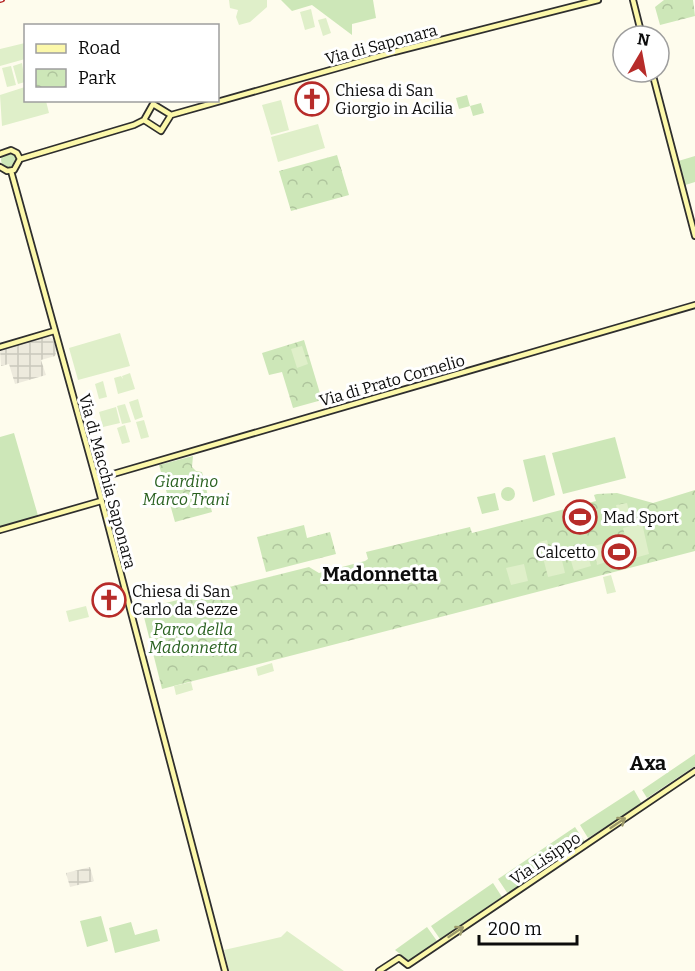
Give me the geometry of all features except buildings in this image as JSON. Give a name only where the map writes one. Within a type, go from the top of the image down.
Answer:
[{"type":"street","name":"Via di Saponara","points":[[219,101],[394,52],[598,0]]},
{"type":"street","points":[[633,0],[639,24]]},
{"type":"street","points":[[655,84],[695,236]]},
{"type":"street","name":"Via di Saponara","points":[[171,115],[217,102]]},
{"type":"street","points":[[20,159],[144,120],[153,104],[171,115],[161,131],[144,120]]},
{"type":"street","points":[[0,154],[11,150],[17,153],[20,159],[18,166],[11,171],[0,167]]},
{"type":"street","name":"Via di Macchia Saponara","points":[[11,171],[96,478],[225,971]]},
{"type":"street","name":"Via di Prato Cornelio","points":[[96,478],[695,305]]},
{"type":"street","points":[[0,346],[54,331]]},
{"type":"street","points":[[45,334],[57,339]]},
{"type":"street","points":[[0,530],[101,501]]},
{"type":"street","name":"Via Lisippo","points":[[379,971],[399,958],[408,964],[695,771]]},
{"type":"green space","points":[[229,0],[267,0],[267,7],[250,22],[239,25],[236,17],[238,10],[230,8]]},
{"type":"green space","points":[[281,0],[373,0],[376,18],[352,24],[352,35],[312,5],[292,11]]},
{"type":"green space","points":[[664,0],[693,0],[695,16],[660,24],[655,7]]},
{"type":"green space","points":[[311,9],[315,27],[305,30],[300,12]]},
{"type":"green space","points":[[326,18],[331,33],[323,36],[318,20]]},
{"type":"green space","points":[[24,43],[24,59],[0,66],[0,49]]},
{"type":"green space","points":[[22,63],[24,82],[18,84],[13,66]]},
{"type":"green space","points":[[11,66],[16,85],[7,87],[2,68]]},
{"type":"green space","points":[[24,87],[24,102],[46,102],[49,113],[2,126],[0,95]]},
{"type":"green space","points":[[467,95],[470,106],[459,109],[456,98]]},
{"type":"green space","points":[[281,100],[289,130],[271,135],[262,105]]},
{"type":"green space","points":[[481,103],[484,113],[473,116],[470,106]]},
{"type":"green space","points":[[318,124],[325,148],[278,162],[271,137]]},
{"type":"green space","points":[[6,152],[12,152],[17,160],[15,166],[6,168],[1,163],[1,157]]},
{"type":"green space","points":[[337,155],[349,195],[291,211],[279,171]]},
{"type":"green space","points":[[695,156],[695,182],[682,186],[675,162]]},
{"type":"green space","points":[[120,333],[130,366],[78,380],[69,348]]},
{"type":"green space","points":[[304,340],[322,400],[293,408],[282,372],[269,375],[262,353]]},
{"type":"green space","points":[[302,346],[308,364],[297,368],[291,349]]},
{"type":"green space","points":[[130,373],[135,389],[118,394],[114,378],[121,376],[123,379],[122,376]]},
{"type":"green space","points":[[103,381],[107,397],[99,399],[95,384]]},
{"type":"green space","points":[[138,399],[143,417],[135,420],[129,402]]},
{"type":"green space","points":[[125,404],[131,422],[122,424],[117,406]]},
{"type":"green space","points":[[116,407],[120,423],[103,427],[99,412]]},
{"type":"green space","points":[[144,420],[149,437],[141,439],[136,422]]},
{"type":"green space","points":[[125,425],[130,442],[122,444],[117,428]]},
{"type":"green space","points":[[14,433],[39,519],[0,530],[0,437]]},
{"type":"green space","points":[[615,437],[626,478],[563,494],[552,453]]},
{"type":"green space","points":[[545,455],[555,495],[533,502],[523,460]]},
{"type":"green space","name":"Giardino Marco Trani","points":[[193,456],[192,467],[202,472],[212,512],[175,522],[159,465]]},
{"type":"green space","points":[[505,487],[511,487],[515,494],[511,501],[505,501],[501,497],[501,491]]},
{"type":"green space","name":"Parco della Madonnetta","points":[[695,490],[695,551],[162,689],[142,609],[309,567],[319,573],[365,561],[368,559],[366,552],[470,527],[472,533],[596,501],[594,495],[597,494],[617,493],[653,503]]},
{"type":"green space","points":[[495,493],[499,510],[482,514],[477,497]]},
{"type":"green space","points":[[627,503],[632,523],[621,526],[616,505]]},
{"type":"green space","points":[[642,523],[649,554],[631,559],[623,528]]},
{"type":"green space","points":[[304,525],[307,538],[330,532],[336,554],[266,572],[257,537]]},
{"type":"green space","points":[[547,540],[551,558],[561,556],[565,573],[548,577],[539,542]]},
{"type":"green space","name":"Calcetto","points":[[622,540],[627,560],[616,563],[611,543]]},
{"type":"green space","points":[[602,544],[606,562],[597,565],[593,546]]},
{"type":"green space","points":[[586,549],[591,566],[574,571],[569,554]]},
{"type":"green space","points":[[524,564],[528,581],[511,585],[506,568]]},
{"type":"green space","points":[[611,575],[616,592],[607,594],[603,577]]},
{"type":"green space","points":[[86,606],[89,617],[69,622],[66,611]]},
{"type":"green space","points":[[272,663],[274,671],[258,676],[256,668]]},
{"type":"green space","points":[[191,682],[193,690],[176,695],[174,686]]},
{"type":"green space","points":[[695,754],[695,766],[647,798],[642,790]]},
{"type":"green space","points":[[634,790],[642,804],[588,838],[580,825]]},
{"type":"green space","points":[[575,827],[585,842],[508,894],[498,879]]},
{"type":"green space","points":[[493,883],[502,897],[440,939],[431,926]]},
{"type":"green space","points":[[101,916],[108,941],[87,947],[80,921]]},
{"type":"green space","points":[[131,922],[135,935],[157,929],[160,941],[115,953],[109,928]]},
{"type":"green space","points":[[427,927],[437,941],[409,961],[395,950]]},
{"type":"green space","points":[[287,931],[344,971],[229,971],[224,950],[281,937]]},
{"type":"shaded area","points":[[47,336],[53,339],[57,350],[55,356],[41,360],[46,375],[15,384],[9,364],[1,366],[0,350]]},
{"type":"shaded area","points":[[90,867],[94,881],[70,887],[66,873]]},
{"type":"waterway","points":[[284,427],[330,414]]},
{"type":"place","name":"Chiesa di San Giorgio in Acilia","points":[[312,99]]},
{"type":"place","name":"Mad Sport","points":[[580,517]]},
{"type":"place","name":"Calcetto","points":[[619,552]]},
{"type":"place","name":"Chiesa di San Carlo da Sezze","points":[[109,600]]},
{"type":"district","name":"Madonnetta","points":[[380,574]]},
{"type":"district","name":"Axa","points":[[648,763]]}]
